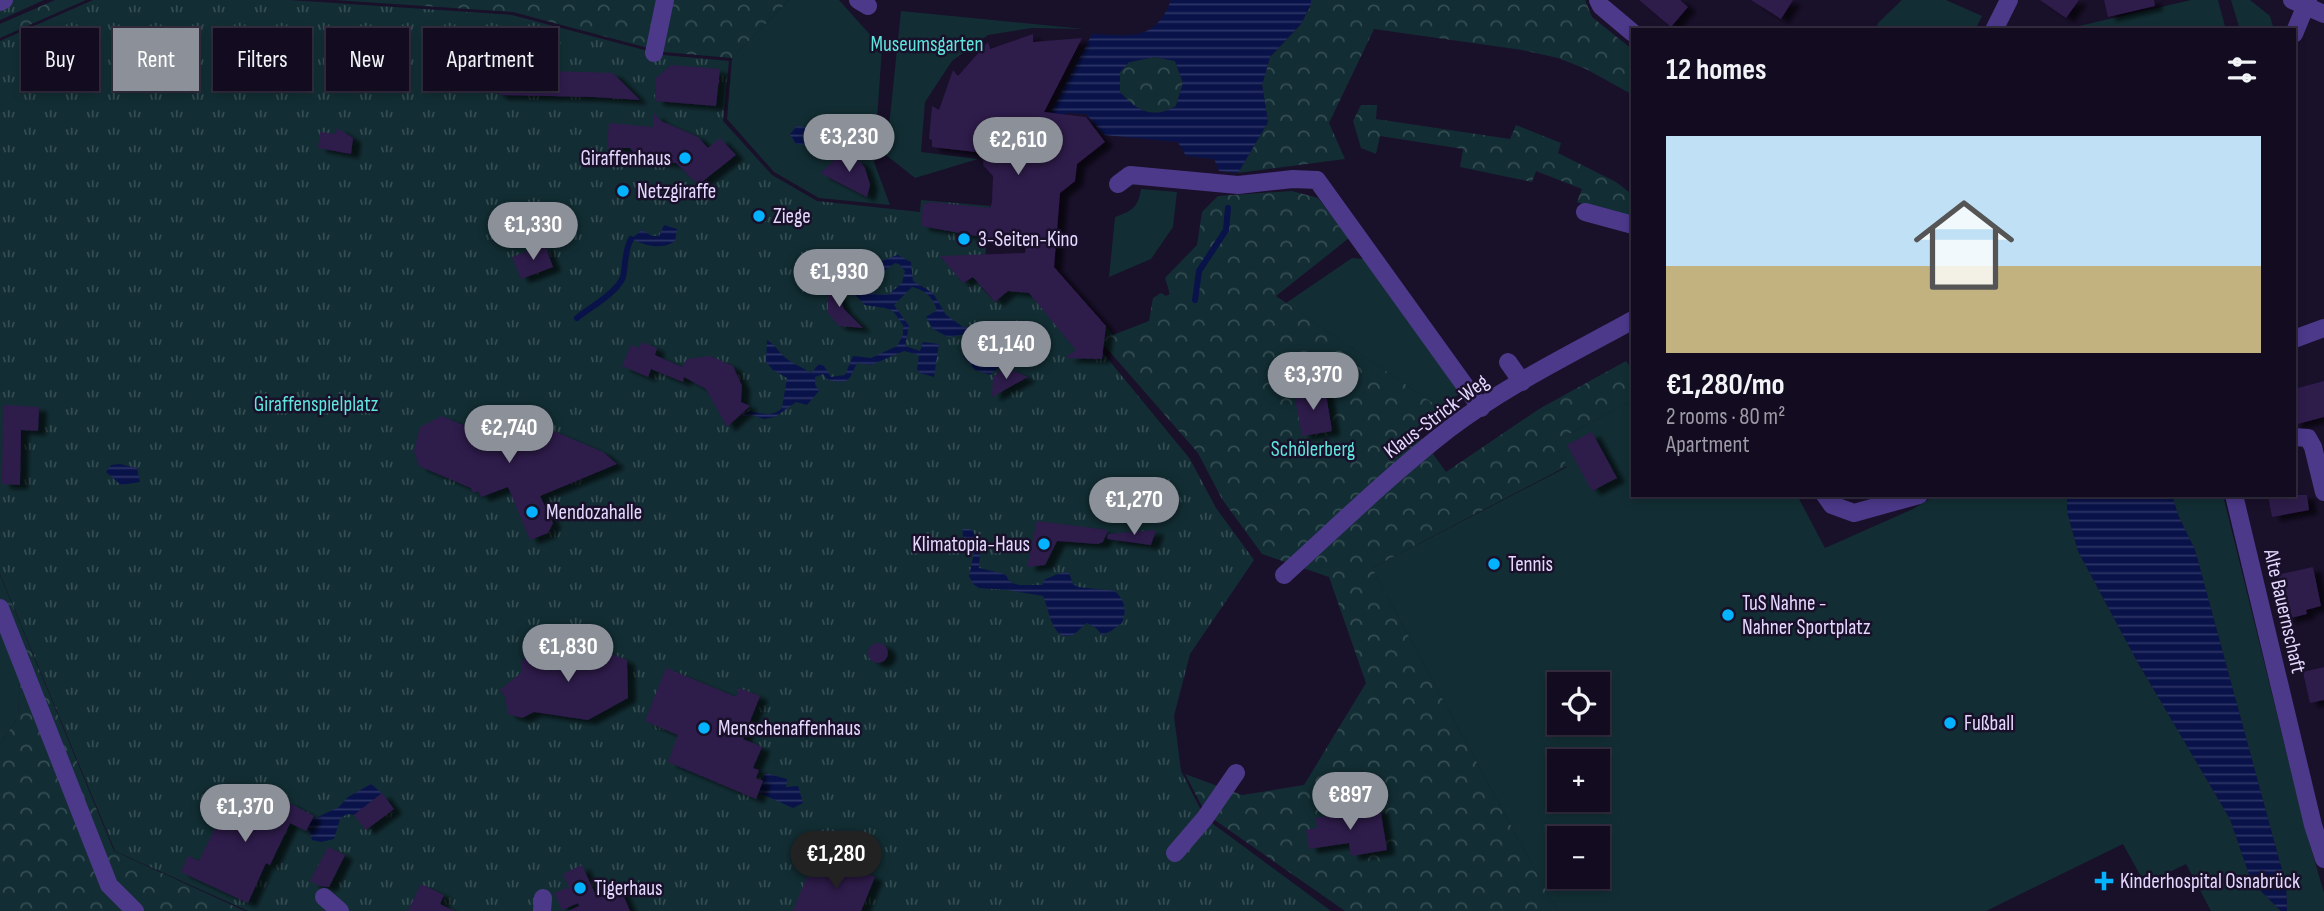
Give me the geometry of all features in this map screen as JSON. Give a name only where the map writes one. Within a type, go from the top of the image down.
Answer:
[{"type":"street","points":[[654,53],[665,0]]},
{"type":"street","points":[[1598,0],[1601,6],[1631,31]]},
{"type":"street","points":[[1995,28],[2009,0]]},
{"type":"street","points":[[2296,28],[2302,2],[2324,15]]},
{"type":"street","points":[[1118,184],[1130,175],[1238,185],[1293,179],[1317,180],[1481,408]]},
{"type":"street","points":[[1585,212],[1631,224]]},
{"type":"street","name":"Klaus-Strick-Weg","points":[[1284,575],[1450,428],[1522,382],[1631,321]]},
{"type":"street","points":[[2296,338],[2324,328]]},
{"type":"street","points":[[1508,362],[1522,382]]},
{"type":"street","points":[[2296,437],[2308,438],[2313,447],[2324,492]]},
{"type":"street","points":[[1826,497],[1832,505],[1854,513],[1912,497]]},
{"type":"street","name":"Alte Bauernschaft","points":[[2235,497],[2313,825],[2324,859]]},
{"type":"street","points":[[0,608],[109,885],[135,911]]},
{"type":"street","points":[[1175,853],[1205,818],[1236,773]]},
{"type":"street","points":[[324,897],[340,911]]},
{"type":"green space","points":[[0,0],[44,0],[0,20]]},
{"type":"green space","points":[[55,0],[86,0],[0,38],[0,24]]},
{"type":"green space","name":"Giraffenspielplatz","points":[[93,0],[289,0],[512,15],[663,55],[729,61],[723,121],[772,175],[817,201],[920,212],[921,200],[990,206],[982,288],[995,302],[1009,290],[1030,293],[1080,325],[1190,459],[1216,508],[1254,560],[1190,654],[1174,716],[1181,771],[1205,818],[1331,911],[248,911],[115,851],[0,574],[0,41],[21,32],[21,91],[99,91],[99,28],[29,28]]},
{"type":"green space","points":[[335,0],[789,0],[732,58],[663,52],[513,12]]},
{"type":"green space","name":"Museumsgarten","points":[[789,0],[839,0],[882,48],[874,162],[890,205],[819,198],[774,172],[727,119],[732,58]]},
{"type":"green space","points":[[1311,0],[1585,0],[1592,17],[1631,48],[1631,94],[1586,69],[1558,58],[1522,50],[1374,29],[1329,123],[1345,159],[1238,173],[1268,122],[1262,85],[1270,57],[1301,24]]},
{"type":"green space","points":[[1902,0],[1946,0],[1982,16],[1976,28],[1877,28],[1878,23]]},
{"type":"green space","points":[[2191,0],[2218,0],[2225,28],[2078,28]]},
{"type":"green space","points":[[2231,0],[2250,0],[2270,16],[2273,28],[2239,28]]},
{"type":"green space","name":"Museumsgarten","points":[[901,11],[1084,29],[1032,28],[988,35],[952,61],[925,102],[921,152],[978,159],[915,178],[886,155]]},
{"type":"green space","points":[[1155,57],[1175,61],[1183,83],[1176,106],[1152,113],[1139,108],[1120,92],[1120,72],[1129,62]]},
{"type":"green space","points":[[1361,105],[1377,105],[1376,119],[1510,139],[1516,125],[1561,143],[1558,153],[1616,182],[1631,193],[1631,217],[1577,202],[1582,189],[1536,171],[1532,182],[1460,167],[1463,149],[1380,136],[1376,154],[1361,148],[1353,121]]},
{"type":"green space","points":[[1141,189],[1177,192],[1173,227],[1151,259],[1109,277],[1115,217],[1133,208]]},
{"type":"green space","name":"Schölerberg","points":[[1292,191],[1318,198],[1349,238],[1276,296],[1440,408],[1415,429],[1446,472],[1539,409],[1626,361],[1631,367],[1631,401],[1554,442],[1567,466],[1372,568],[1557,911],[1345,911],[1206,814],[1185,774],[1242,795],[1304,785],[1366,683],[1329,577],[1262,554],[1222,499],[1198,453],[1103,344],[1106,326],[1113,335],[1149,321],[1153,298],[1161,293],[1166,296],[1170,294],[1165,278],[1197,245],[1202,212],[1218,196]]},
{"type":"green space","points":[[1352,258],[1364,259],[1462,392],[1440,408],[1286,303]]},
{"type":"green space","name":"TuS Nahne - Nahner Sportplatz","points":[[1631,401],[1631,497],[1798,497],[1825,548],[1913,509],[1933,497],[2067,497],[2067,511],[2078,551],[2137,661],[2230,819],[2250,877],[2281,911],[2211,911],[2186,864],[2145,884],[2123,844],[1986,911],[1557,911],[1372,568],[1567,467],[1554,442]]},
{"type":"green space","points":[[2173,497],[2223,497],[2305,828],[2324,893],[2324,911],[2287,911],[2286,885],[2195,550]]},
{"type":"green space","points":[[0,575],[114,851],[245,911],[0,911],[0,745],[18,717],[20,679],[0,628]]},
{"type":"green space","points":[[0,628],[20,679],[18,717],[0,745]]},
{"type":"shaded area","points":[[1171,0],[1311,0],[1301,24],[1270,57],[1262,85],[1268,122],[1238,173],[1219,171],[1214,159],[1186,156],[1178,142],[1104,135],[1086,114],[1066,113],[1049,127],[1045,123],[1092,34],[1139,34],[1157,24]],"holes":[[[1155,57],[1175,61],[1183,83],[1176,106],[1152,113],[1139,108],[1120,92],[1120,72],[1129,62]]]},
{"type":"shaded area","points":[[797,126],[812,128],[816,133],[816,141],[810,145],[796,144],[790,134]]},
{"type":"shaded area","points":[[664,225],[677,229],[675,241],[670,244],[653,246],[631,239],[642,230],[652,236],[659,236]]},
{"type":"shaded area","points":[[898,255],[911,262],[913,281],[933,293],[946,315],[963,327],[970,327],[982,335],[999,336],[1008,341],[1012,350],[1008,360],[990,375],[975,370],[963,356],[966,334],[948,337],[933,329],[926,317],[937,310],[935,305],[928,294],[912,287],[894,305],[909,326],[905,346],[920,351],[923,342],[939,344],[934,377],[920,373],[917,369],[919,355],[904,351],[871,365],[857,363],[845,381],[828,380],[823,374],[815,377],[819,391],[807,405],[796,402],[775,417],[764,419],[751,415],[739,417],[750,411],[771,414],[782,408],[787,378],[773,370],[766,362],[767,340],[795,364],[811,373],[819,364],[824,366],[831,377],[845,375],[853,356],[871,358],[897,346],[903,335],[903,325],[893,311],[865,305],[852,292],[863,273]],"holes":[[[895,263],[905,271],[902,283],[888,295],[874,294],[870,289],[876,277]]]},
{"type":"shaded area","points":[[111,465],[137,468],[140,482],[121,485],[106,472]]},
{"type":"shaded area","points":[[2067,497],[2173,497],[2195,550],[2286,885],[2287,911],[2281,911],[2250,877],[2230,819],[2137,661],[2078,551],[2067,511]]},
{"type":"shaded area","points":[[963,529],[970,529],[974,533],[975,548],[980,553],[979,568],[1005,574],[1010,582],[1019,585],[1042,585],[1044,580],[1050,577],[1069,573],[1073,584],[1078,587],[1115,591],[1124,606],[1122,623],[1102,635],[1087,623],[1074,634],[1067,636],[1056,630],[1052,624],[1043,596],[979,588],[969,576],[974,553],[964,539]]},
{"type":"shaded area","points":[[765,773],[787,779],[786,787],[798,786],[803,803],[793,808],[759,793]]},
{"type":"shaded area","points":[[371,784],[382,793],[354,815],[347,814],[340,819],[334,839],[321,842],[312,840],[307,822],[339,807],[348,797]]},
{"type":"building","points":[[1639,0],[1680,0],[1688,7],[1671,27]]},
{"type":"building","points":[[1751,0],[1793,0],[1781,19]]},
{"type":"building","points":[[2040,0],[2079,0],[2066,18]]},
{"type":"building","points":[[2104,0],[2154,0],[2155,6],[2108,17]]},
{"type":"building","points":[[1033,34],[1033,42],[1082,38],[1044,112],[1086,117],[1105,142],[1077,164],[1075,181],[1060,193],[1054,267],[1106,326],[1102,359],[1065,358],[1076,350],[1029,293],[1008,291],[995,302],[973,277],[963,283],[940,256],[1025,253],[1026,245],[921,226],[923,205],[930,202],[990,208],[992,202],[993,176],[983,165],[984,153],[932,147],[932,140],[929,139],[932,106],[939,110],[953,70],[958,76],[988,42],[990,49]]},
{"type":"building","points":[[671,65],[720,69],[716,106],[655,101],[656,78]]},
{"type":"building","points":[[558,71],[613,73],[640,100],[593,97],[500,95],[496,91],[558,91]]},
{"type":"building","name":"Giraffenhaus","points":[[654,113],[661,121],[698,137],[708,148],[720,138],[736,155],[698,185],[676,163],[639,160],[630,148],[607,148],[609,123],[653,127]]},
{"type":"building","points":[[337,128],[353,138],[351,154],[318,148],[320,132],[336,134]]},
{"type":"building","points":[[846,156],[860,161],[865,168],[870,185],[867,197],[820,173],[837,158]]},
{"type":"building","points":[[545,245],[553,267],[521,279],[512,257]]},
{"type":"building","points":[[828,273],[844,309],[863,328],[839,326],[828,313]]},
{"type":"building","points":[[642,342],[657,348],[655,355],[682,367],[687,359],[710,356],[733,366],[742,386],[741,402],[750,406],[727,427],[706,389],[684,377],[683,382],[651,369],[648,377],[622,366],[631,345],[639,348]]},
{"type":"building","points":[[1009,369],[1028,377],[992,397],[993,377],[1000,371]]},
{"type":"building","points":[[2324,381],[2324,417],[2296,424],[2296,388]]},
{"type":"building","points":[[1325,388],[1332,431],[1302,436],[1294,393]]},
{"type":"building","points":[[3,405],[39,407],[38,431],[21,430],[20,485],[2,484]]},
{"type":"building","points":[[442,416],[509,445],[536,435],[532,422],[603,452],[617,464],[540,496],[553,523],[548,533],[530,540],[508,487],[481,497],[478,491],[473,493],[471,488],[419,466],[414,451],[420,427]]},
{"type":"building","points":[[1592,432],[1617,478],[1592,491],[1567,445]]},
{"type":"building","points":[[2307,495],[2309,510],[2272,517],[2268,497]]},
{"type":"building","name":"Klimatopia-Haus","points":[[1037,521],[1108,530],[1103,542],[1098,544],[1057,541],[1045,565],[1027,567]]},
{"type":"building","points":[[1156,530],[1151,545],[1107,539],[1108,534]]},
{"type":"building","points":[[2313,567],[2321,606],[2306,610],[2307,614],[2287,619],[2277,575]]},
{"type":"building","points":[[548,640],[557,656],[571,656],[585,644],[627,660],[628,698],[588,720],[534,712],[522,718],[508,714],[505,697],[500,690],[522,672],[521,661]]},
{"type":"building","points":[[878,643],[885,646],[888,653],[885,660],[878,663],[871,660],[868,653],[871,646]]},
{"type":"building","points":[[2324,667],[2324,700],[2310,703],[2303,672]]},
{"type":"building","name":"Menschenaffenhaus","points":[[666,668],[736,697],[739,688],[760,696],[743,739],[762,747],[753,768],[759,770],[756,778],[763,781],[756,799],[668,762],[678,735],[645,721]]},
{"type":"building","points":[[240,787],[286,804],[287,802],[314,816],[306,831],[290,823],[270,865],[266,863],[248,903],[181,872],[188,856],[199,861],[221,816],[228,820]]},
{"type":"building","points":[[382,793],[394,809],[366,830],[354,815]]},
{"type":"building","points":[[1380,807],[1387,850],[1351,856],[1349,843],[1309,849],[1306,830],[1317,828],[1316,818]]},
{"type":"building","points":[[328,847],[345,855],[329,887],[310,881]]},
{"type":"building","points":[[846,864],[875,877],[861,911],[793,911],[807,877],[822,876],[823,872]]},
{"type":"building","name":"Tigerhaus","points":[[582,865],[597,898],[620,888],[630,911],[568,911],[579,906],[578,903],[562,910],[554,893],[569,887],[563,874]]},
{"type":"building","points":[[421,884],[444,895],[440,904],[454,911],[408,911]]},
{"type":"waterway","points":[[1195,300],[1199,271],[1226,230],[1228,208]]},
{"type":"waterway","points":[[577,318],[620,283],[631,239]]},
{"type":"place","name":"Giraffenhaus","points":[[685,158]]},
{"type":"place","name":"Netzgiraffe","points":[[623,191]]},
{"type":"place","name":"Ziege","points":[[759,216]]},
{"type":"place","name":"3-Seiten-Kino","points":[[964,239]]},
{"type":"place","name":"Mendozahalle","points":[[532,512]]},
{"type":"place","name":"Klimatopia-Haus","points":[[1044,544]]},
{"type":"place","name":"Tennis","points":[[1494,564]]},
{"type":"place","name":"TuS Nahne - Nahner Sportplatz","points":[[1728,615]]},
{"type":"place","name":"Fußball","points":[[1950,723]]},
{"type":"place","name":"Menschenaffenhaus","points":[[704,728]]},
{"type":"place","name":"Kinderhospital Osnabrück","points":[[2104,881]]},
{"type":"place","name":"Tigerhaus","points":[[580,888]]}]
